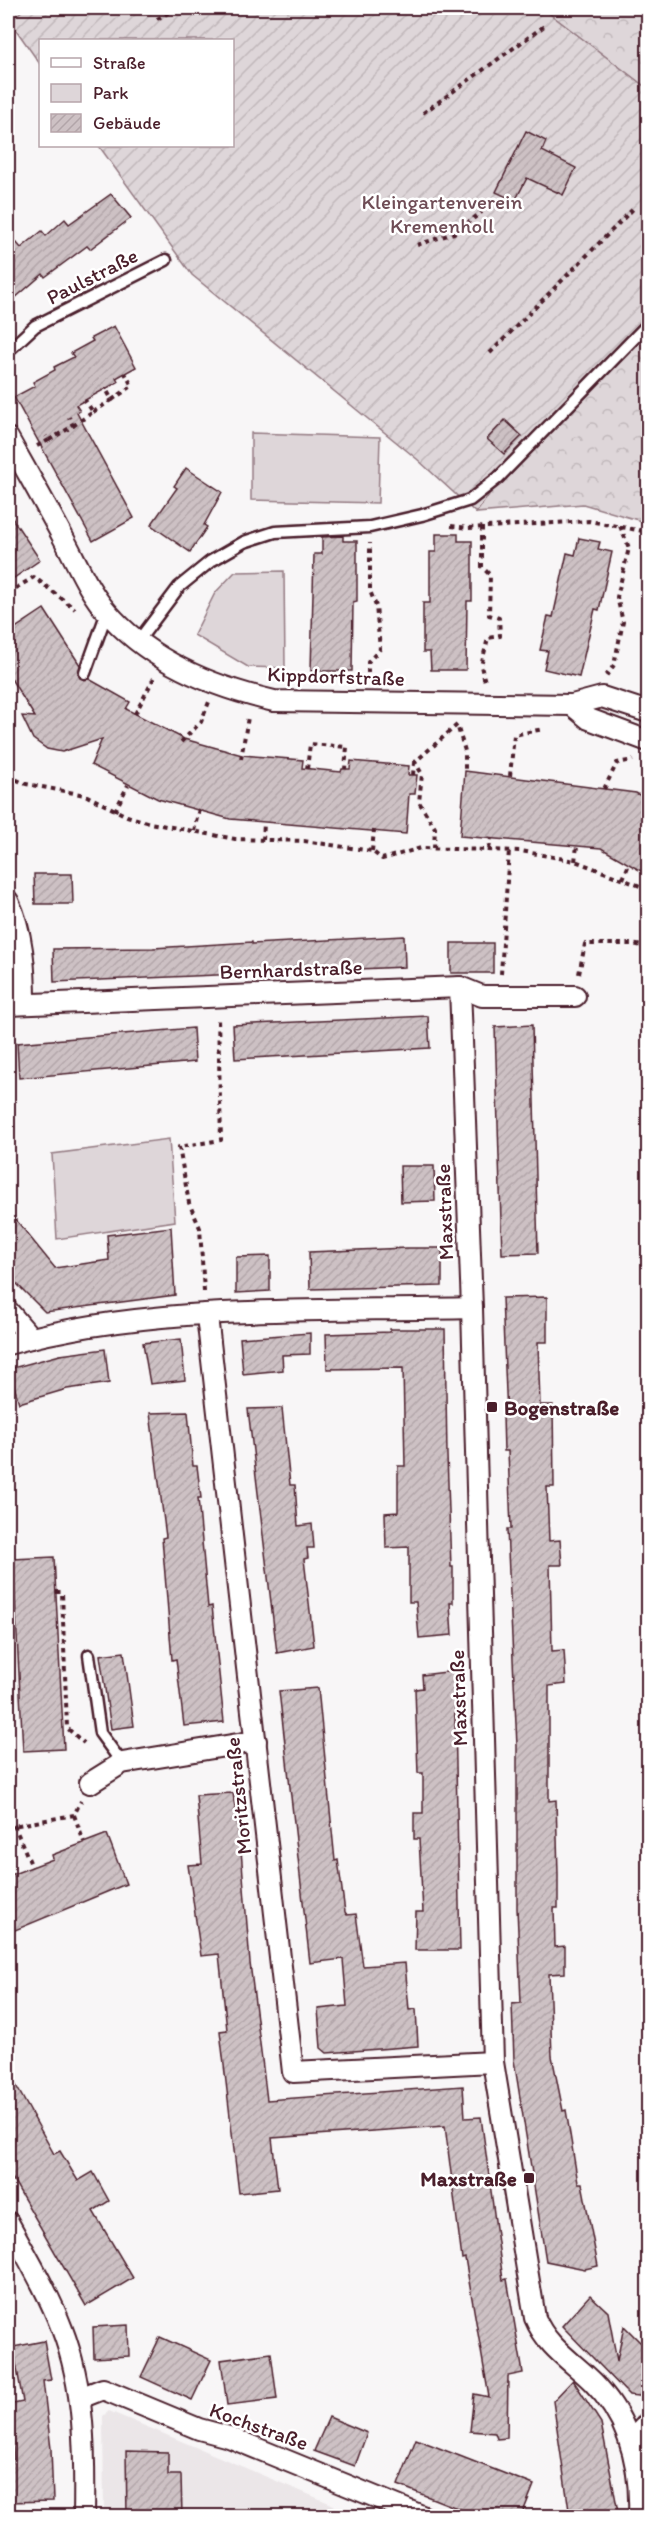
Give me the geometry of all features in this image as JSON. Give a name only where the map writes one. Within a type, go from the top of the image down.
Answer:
[{"type":"street","name":"Kippdorfstraße","points":[[8,438],[89,586],[107,612],[165,659],[216,685],[274,701],[572,705],[602,697]]},
{"type":"street","points":[[602,697],[648,712]]},
{"type":"street","points":[[572,705],[589,719],[648,741]]},
{"type":"street","points":[[8,901],[18,931],[25,972],[16,1004]]},
{"type":"street","name":"Bernhardstraße","points":[[16,1004],[460,987],[482,996],[575,996]]},
{"type":"street","name":"Maxstraße","points":[[460,987],[472,1308],[493,2062],[535,2318],[541,2332],[553,2347],[602,2392],[632,2440]]},
{"type":"street","points":[[8,1344],[124,1322],[207,1316],[472,1308]]},
{"type":"street","points":[[8,1311],[31,1338]]},
{"type":"street","name":"Moritzstraße","points":[[207,1316],[292,2072],[493,2062]]},
{"type":"street","points":[[90,1783],[118,1765],[256,1742]]},
{"type":"street","points":[[8,2222],[56,2314],[72,2360],[80,2398],[84,2517]]},
{"type":"street","name":"Kochstraße","points":[[80,2398],[103,2389],[199,2429],[228,2437],[422,2517]]},
{"type":"street","points":[[639,2517],[640,2491],[632,2440],[648,2423]]},
{"type":"lane","name":"Paulstraße","points":[[8,351],[35,326],[166,260]]},
{"type":"lane","points":[[139,640],[179,587],[211,561],[244,542],[275,532],[370,527],[422,515],[470,500],[498,478],[648,324]]},
{"type":"lane","points":[[85,673],[107,612]]},
{"type":"lane","points":[[90,1655],[100,1733],[118,1765]]},
{"type":"path","points":[[157,19],[177,8]]},
{"type":"path","points":[[423,113],[547,24]]},
{"type":"path","points":[[490,353],[633,209]]},
{"type":"path","points":[[417,245],[454,233],[482,212]]},
{"type":"path","points":[[38,446],[47,438],[73,426],[132,386],[125,373]]},
{"type":"path","points":[[106,389],[112,400]]},
{"type":"path","points":[[85,400],[93,412]]},
{"type":"path","points":[[69,417],[73,426]]},
{"type":"path","points":[[422,515],[429,524],[482,527],[579,522],[620,525],[648,532]]},
{"type":"path","points":[[602,697],[605,676],[614,665],[623,622],[618,597],[629,548],[620,525]]},
{"type":"path","points":[[368,703],[368,662],[380,649],[376,606],[370,591],[370,527]]},
{"type":"path","points":[[482,527],[482,567],[490,575],[489,615],[499,618],[500,636],[488,638],[481,666],[486,685],[485,704]]},
{"type":"path","points":[[8,593],[34,577],[83,616]]},
{"type":"path","points":[[9,581],[14,589]]},
{"type":"path","points":[[135,714],[165,659]]},
{"type":"path","points":[[181,742],[201,722],[216,685]]},
{"type":"path","points":[[241,759],[252,696]]},
{"type":"path","points":[[413,775],[415,762],[457,725],[465,751],[465,771]]},
{"type":"path","points":[[510,776],[514,735],[528,731]]},
{"type":"path","points":[[307,769],[310,744],[347,747],[345,769]]},
{"type":"path","points":[[415,762],[423,774],[419,802],[435,828],[434,848]]},
{"type":"path","points":[[604,789],[617,763]]},
{"type":"path","points":[[8,776],[26,784],[85,795],[115,811],[150,823],[235,839],[304,842],[372,851],[382,859],[421,848],[508,850],[575,861],[648,889]]},
{"type":"path","points":[[115,811],[128,785]]},
{"type":"path","points":[[194,831],[199,809]]},
{"type":"path","points":[[263,840],[264,824]]},
{"type":"path","points":[[372,851],[374,830]]},
{"type":"path","points":[[489,849],[491,838]]},
{"type":"path","points":[[575,861],[577,846]]},
{"type":"path","points":[[500,996],[508,850]]},
{"type":"path","points":[[623,879],[629,864]]},
{"type":"path","points":[[575,996],[585,944],[632,944],[648,947]]},
{"type":"path","points":[[207,1316],[200,1228],[189,1203],[179,1147],[221,1140],[218,996]]},
{"type":"path","points":[[56,1592],[62,1592],[64,1714],[68,1728],[118,1765]]},
{"type":"path","points":[[84,1842],[74,1815],[90,1783]]},
{"type":"path","points":[[8,1827],[74,1815]]},
{"type":"path","points":[[14,1826],[32,1867]]},
{"type":"shaded area","points":[[109,2411],[334,2505],[333,2516],[104,2516],[103,2416]]},
{"type":"green space","name":"Kleingartenverein Kremenholl","points":[[25,8],[542,8],[648,89],[648,317],[524,444],[476,513],[417,459],[192,275],[100,147],[234,147],[234,39],[39,39],[39,63],[10,21]]},
{"type":"green space","points":[[542,8],[648,8],[648,89]]},
{"type":"green space","points":[[648,317],[648,523],[583,504],[476,513],[524,444]]},
{"type":"green space","points":[[251,433],[380,437],[378,503],[251,500]]},
{"type":"green space","points":[[284,571],[285,668],[248,667],[194,635],[215,593],[235,572]]},
{"type":"green space","points":[[169,1139],[175,1221],[57,1239],[52,1154]]},
{"type":"building","points":[[526,131],[546,141],[542,151],[576,168],[563,195],[527,178],[515,201],[496,192]]},
{"type":"building","points":[[111,194],[131,218],[90,249],[87,246],[45,277],[43,274],[8,304],[8,232],[21,248],[42,231],[46,236],[65,219],[69,224]]},
{"type":"building","points":[[114,326],[136,367],[116,378],[118,382],[76,405],[80,411],[77,413],[134,518],[93,541],[14,397],[35,386],[33,382],[55,370],[54,367],[74,357],[71,353],[93,341],[91,338]]},
{"type":"building","points":[[505,420],[522,436],[504,454],[487,439]]},
{"type":"building","points":[[186,468],[222,492],[204,525],[207,527],[190,552],[151,525],[177,488],[174,486]]},
{"type":"building","points":[[8,512],[40,560],[8,582]]},
{"type":"building","points":[[436,534],[458,534],[458,541],[472,541],[472,601],[467,601],[466,670],[431,670],[430,652],[423,652],[423,603],[430,603],[430,552],[436,552]]},
{"type":"building","points":[[343,536],[343,541],[357,541],[357,601],[353,602],[352,671],[311,671],[314,554],[322,554],[322,537]]},
{"type":"building","points":[[579,538],[600,542],[598,549],[612,552],[599,610],[595,609],[579,677],[544,669],[548,651],[540,650],[548,616],[553,617],[567,553],[575,555]]},
{"type":"building","points":[[44,609],[80,665],[78,674],[80,678],[89,679],[130,702],[126,709],[184,739],[242,755],[303,760],[302,768],[341,772],[342,769],[350,769],[351,761],[409,766],[408,775],[417,775],[415,794],[409,794],[406,834],[230,819],[158,799],[91,765],[102,739],[62,752],[47,749],[33,739],[22,716],[35,717],[8,674],[8,633]]},
{"type":"building","points":[[465,771],[636,793],[648,800],[648,875],[601,848],[460,836]]},
{"type":"building","points":[[34,874],[72,874],[73,904],[35,904]]},
{"type":"building","points":[[404,936],[405,967],[54,982],[53,949],[153,948]]},
{"type":"building","points":[[451,943],[493,943],[493,973],[451,973]]},
{"type":"building","points":[[428,1016],[430,1048],[235,1059],[233,1025]]},
{"type":"building","points":[[532,1025],[538,1253],[502,1254],[495,1027]]},
{"type":"building","points":[[193,1028],[195,1062],[19,1078],[17,1043]]},
{"type":"building","points":[[400,1166],[434,1166],[435,1201],[401,1202]]},
{"type":"building","points":[[8,1210],[55,1268],[109,1260],[107,1235],[171,1227],[175,1295],[45,1312],[8,1275]]},
{"type":"building","points":[[442,1248],[442,1286],[310,1289],[309,1252]]},
{"type":"building","points":[[270,1256],[270,1291],[236,1293],[236,1257]]},
{"type":"building","points":[[547,1297],[547,1342],[538,1342],[540,1405],[553,1405],[554,1487],[547,1487],[549,1541],[560,1540],[562,1565],[550,1565],[552,1651],[564,1650],[566,1684],[549,1686],[549,1801],[556,1800],[558,1874],[558,1908],[554,1908],[555,1947],[565,1946],[565,1973],[549,1974],[552,2056],[563,2111],[566,2110],[578,2183],[582,2183],[598,2266],[585,2269],[546,2261],[514,2060],[512,2004],[521,2003],[517,1908],[517,1746],[507,1529],[511,1529],[508,1451],[504,1451],[503,1416],[507,1416],[502,1298]]},
{"type":"building","points":[[390,1329],[445,1329],[447,1455],[451,1567],[453,1567],[453,1603],[450,1603],[452,1635],[419,1638],[416,1602],[409,1602],[409,1547],[386,1548],[385,1513],[398,1512],[398,1466],[405,1466],[403,1368],[327,1369],[326,1334],[390,1332]]},
{"type":"building","points":[[310,1333],[310,1354],[282,1355],[283,1370],[243,1374],[240,1338]]},
{"type":"building","points":[[181,1339],[185,1380],[150,1384],[143,1343]]},
{"type":"building","points":[[105,1349],[109,1383],[67,1389],[19,1403],[9,1369],[60,1355]]},
{"type":"building","points":[[282,1408],[290,1485],[295,1485],[298,1526],[312,1524],[314,1548],[307,1548],[308,1558],[304,1559],[314,1646],[277,1653],[248,1409]]},
{"type":"building","points":[[188,1412],[193,1466],[197,1466],[201,1498],[198,1498],[208,1607],[212,1606],[224,1722],[184,1726],[176,1659],[172,1660],[162,1538],[166,1537],[150,1413]]},
{"type":"building","points":[[54,1557],[64,1749],[23,1751],[13,1559]]},
{"type":"building","points":[[124,1652],[134,1726],[111,1729],[100,1655]]},
{"type":"building","points":[[454,1671],[460,1950],[415,1950],[416,1912],[423,1912],[419,1839],[414,1839],[414,1813],[423,1813],[423,1773],[418,1773],[415,1689],[423,1688],[422,1675]]},
{"type":"building","points":[[318,1688],[335,1861],[338,1860],[345,1912],[347,1915],[356,1914],[363,1966],[405,1963],[409,2010],[416,2009],[418,2046],[327,2053],[321,2048],[318,2009],[347,2006],[343,1959],[310,1963],[279,1691]]},
{"type":"building","points":[[233,1793],[241,1850],[250,1963],[267,2100],[463,2086],[465,2118],[481,2117],[503,2280],[507,2279],[523,2373],[508,2376],[507,2438],[497,2439],[495,2433],[470,2431],[474,2394],[489,2397],[465,2258],[462,2259],[445,2126],[272,2138],[278,2189],[239,2193],[220,2031],[227,2030],[219,1954],[201,1956],[188,1865],[202,1864],[196,1795]]},
{"type":"building","points":[[107,1834],[126,1884],[8,1933],[8,1876],[53,1859],[52,1855]]},
{"type":"building","points":[[8,2071],[54,2154],[60,2151],[78,2181],[93,2172],[109,2201],[93,2211],[133,2278],[86,2306],[8,2171]]},
{"type":"building","points":[[590,2295],[608,2312],[617,2361],[624,2326],[640,2342],[648,2343],[648,2397],[629,2395],[562,2326]]},
{"type":"building","points":[[128,2325],[129,2356],[94,2358],[93,2327]]},
{"type":"building","points":[[160,2337],[211,2360],[192,2400],[141,2377]]},
{"type":"building","points":[[44,2341],[51,2380],[43,2381],[51,2449],[53,2501],[8,2502],[8,2468],[11,2468],[11,2459],[14,2459],[8,2405],[23,2402],[13,2347]]},
{"type":"building","points":[[271,2353],[277,2399],[227,2405],[221,2360]]},
{"type":"building","points":[[573,2380],[601,2423],[619,2517],[570,2517],[553,2401]]},
{"type":"building","points":[[329,2417],[367,2433],[355,2466],[314,2451]]},
{"type":"building","points":[[416,2439],[534,2485],[521,2517],[480,2517],[398,2485]]},
{"type":"building","points":[[126,2451],[168,2452],[168,2475],[181,2475],[182,2517],[127,2517]]},
{"type":"place","name":"Bogenstraße","points":[[492,1407]]},
{"type":"place","name":"Maxstraße","points":[[529,2178]]}]
